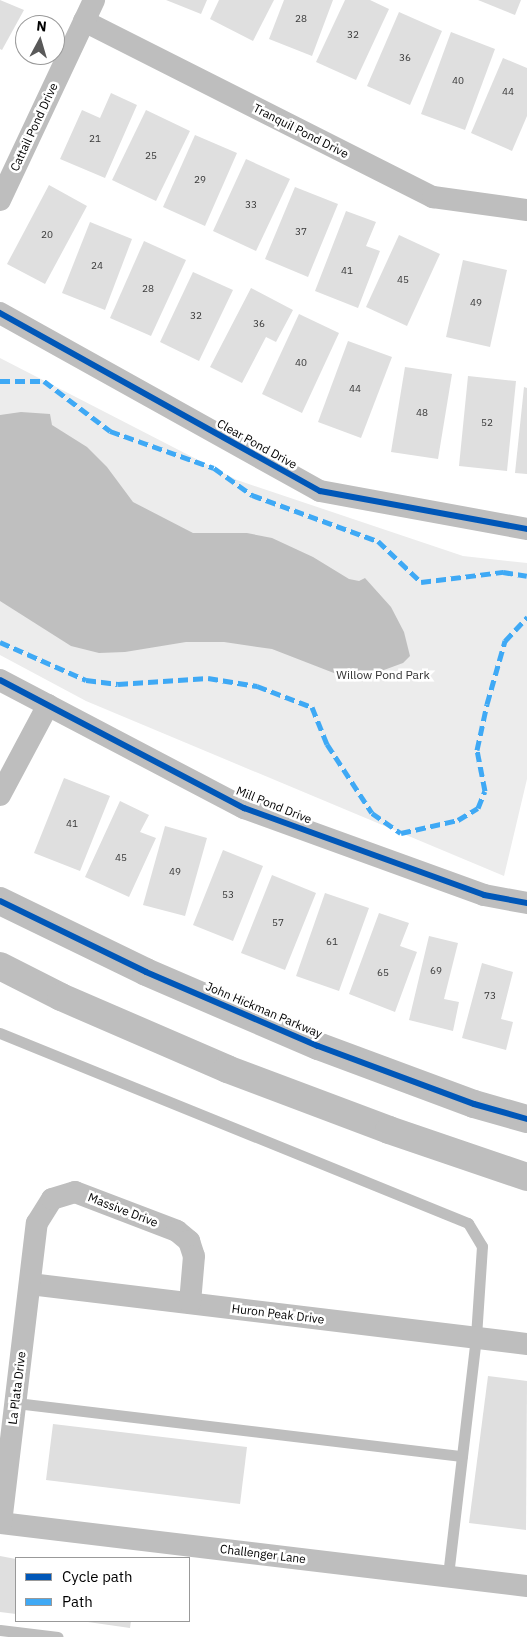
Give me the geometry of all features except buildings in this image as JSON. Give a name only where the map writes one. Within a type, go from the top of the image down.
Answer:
[{"type":"street","name":"Cattail Pond Drive","points":[[0,200],[94,0]]},
{"type":"street","name":"Tranquil Pond Drive","points":[[84,21],[432,197],[527,210]]},
{"type":"street","name":"Clear Pond Drive","points":[[0,313],[320,492],[527,528]]},
{"type":"street","name":"Mill Pond Drive","points":[[0,680],[244,808],[484,895],[527,903]]},
{"type":"street","points":[[0,795],[48,705]]},
{"type":"street","name":"John Hickman Parkway","points":[[0,901],[146,972],[318,1046],[474,1104],[527,1120]]},
{"type":"street","points":[[0,966],[61,997],[227,1069],[527,1177]]},
{"type":"street","name":"Massive Drive","points":[[30,1284],[37,1223],[43,1210],[52,1199],[75,1192],[177,1231],[189,1241],[194,1256],[190,1303]]},
{"type":"street","name":"Huron Peak Drive","points":[[30,1284],[527,1344]]},
{"type":"street","name":"La Plata Drive","points":[[1,1523],[30,1284]]},
{"type":"street","name":"Challenger Lane","points":[[1,1523],[527,1586]]},
{"type":"lane","points":[[0,1033],[468,1223],[482,1246],[476,1337],[448,1576]]},
{"type":"lane","points":[[16,1403],[462,1456]]},
{"type":"lane","points":[[0,1630],[58,1637]]},
{"type":"green space","name":"Willow Pond Park","points":[[0,358],[237,480],[463,556],[527,563],[527,779],[504,876],[86,701],[0,655]]},
{"type":"shaded area","points":[[21,412],[50,414],[52,425],[87,447],[107,467],[133,502],[193,533],[247,533],[272,538],[313,557],[349,579],[359,581],[365,578],[391,607],[404,632],[410,656],[403,663],[373,674],[339,675],[272,649],[224,642],[186,642],[125,652],[99,653],[71,646],[0,601],[0,415]]},
{"type":"marked path","points":[[0,381],[44,381],[110,431],[214,468],[252,495],[378,541],[421,582],[503,572],[527,576]]},
{"type":"marked path","points":[[0,642],[86,680],[118,684],[208,678],[257,686],[312,707],[327,744],[372,813],[401,833],[458,820],[478,808],[485,791],[477,750],[487,704],[505,641],[527,617]]},
{"type":"cycle path","points":[[0,313],[320,491],[527,529]]},
{"type":"cycle path","points":[[0,680],[244,808],[484,895],[527,903]]},
{"type":"cycle path","points":[[0,901],[146,972],[318,1046],[474,1104],[527,1119]]}]
